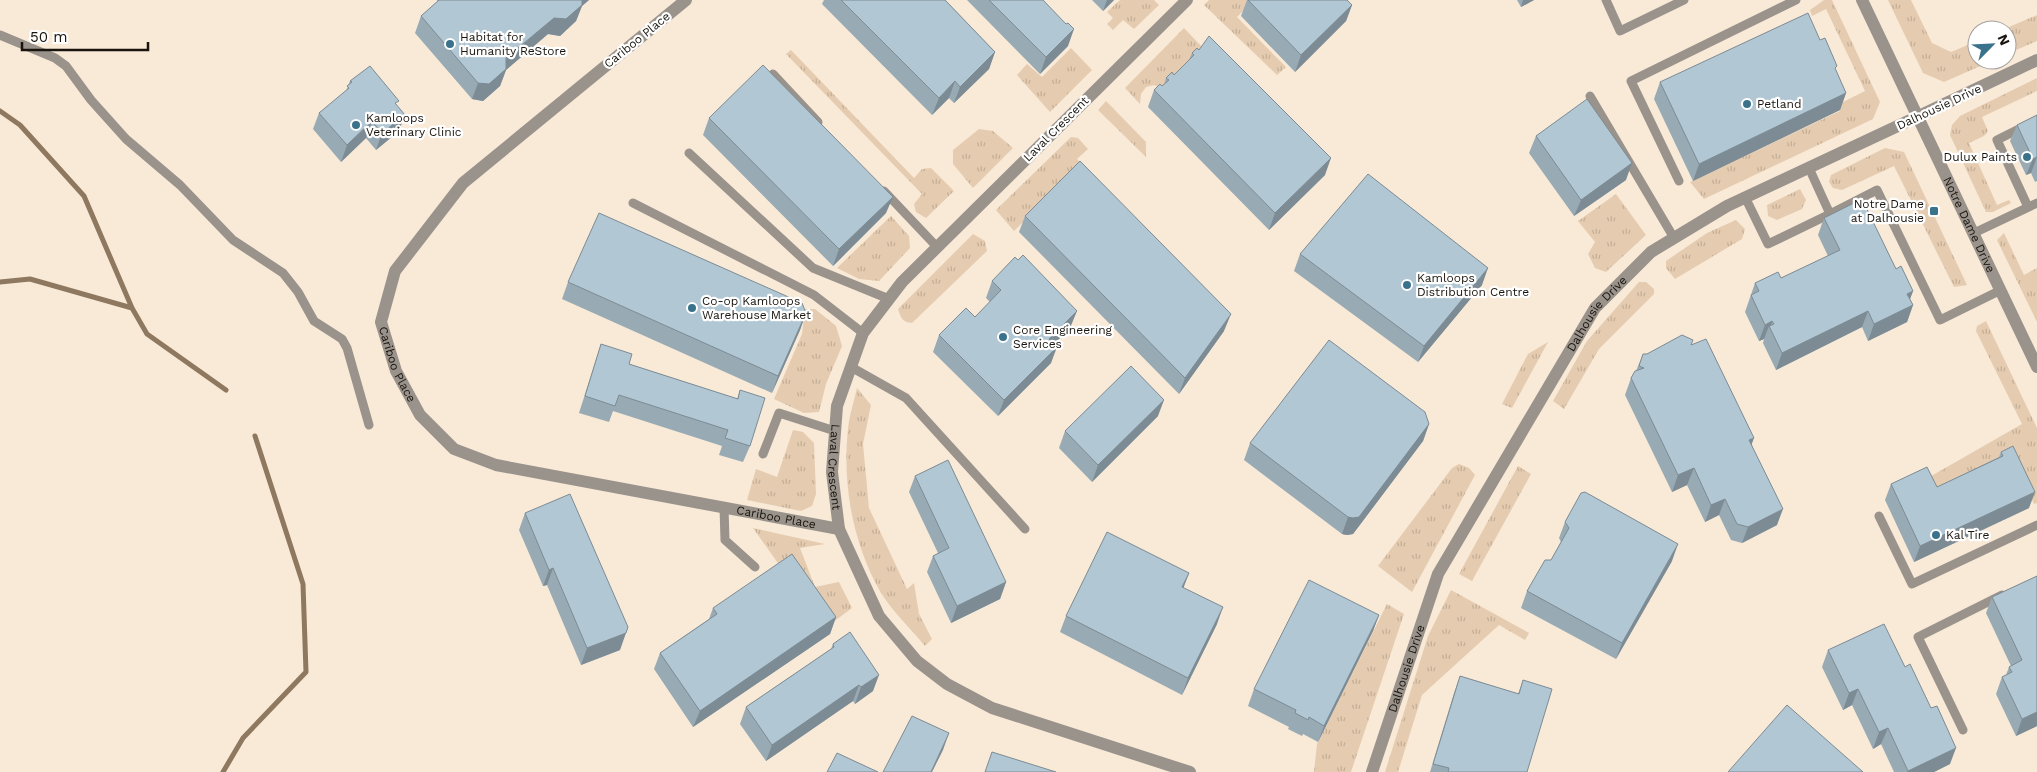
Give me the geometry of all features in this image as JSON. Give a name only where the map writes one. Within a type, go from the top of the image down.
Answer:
[{"type":"street","name":"Cariboo Place","points":[[686,0],[463,183],[395,271],[382,322],[396,371],[420,415],[454,449],[496,465],[839,529]]},
{"type":"street","name":"Laval Crescent","points":[[1187,0],[902,282],[863,333],[837,406],[832,472],[839,529],[879,616],[917,661],[947,684],[992,708],[1190,772]]},
{"type":"street","name":"Notre Dame Drive","points":[[1862,0],[1920,116],[2037,367]]},
{"type":"street","name":"Dalhousie Drive","points":[[1372,772],[1438,574],[1595,308],[1651,252],[1745,197],[2037,60]]},
{"type":"lane","points":[[1606,0],[1620,31],[1684,0]]},
{"type":"lane","points":[[1679,181],[1631,81],[1796,0]]},
{"type":"lane","points":[[0,36],[55,58],[66,66],[91,100],[126,139],[180,185],[233,240],[277,269],[291,282],[314,321],[342,339],[347,348],[369,425]]},
{"type":"lane","points":[[773,74],[828,132]]},
{"type":"lane","points":[[1590,96],[1674,238]]},
{"type":"lane","points":[[1974,234],[2033,205],[1996,140],[2037,120]]},
{"type":"lane","points":[[689,153],[813,268],[889,299]]},
{"type":"lane","points":[[1808,168],[1830,214]]},
{"type":"lane","points":[[876,182],[937,247]]},
{"type":"lane","points":[[1745,197],[1768,244],[1877,190],[1940,320],[2001,290]]},
{"type":"lane","points":[[633,203],[814,295],[863,333]]},
{"type":"lane","points":[[851,367],[906,398],[1025,529]]},
{"type":"lane","points":[[763,454],[779,413],[835,431]]},
{"type":"lane","points":[[724,507],[725,540],[755,567]]},
{"type":"lane","points":[[1879,516],[1912,584],[2037,525]]},
{"type":"lane","points":[[1963,730],[1918,637],[2012,590]]},
{"type":"green space","points":[[1120,0],[1154,0],[1159,5],[1134,29],[1123,20],[1113,30],[1107,24],[1113,18],[1107,12]]},
{"type":"green space","points":[[1209,0],[1254,0],[1237,17],[1286,67],[1277,75],[1204,5]]},
{"type":"green space","points":[[1824,0],[1832,0],[1880,102],[1873,119],[1704,199],[1690,182],[1840,111],[1839,104],[1865,91],[1826,9],[1812,16],[1810,10]]},
{"type":"green space","points":[[1888,0],[1911,0],[1932,43],[1951,52],[1967,45],[1967,70],[1971,70],[1944,82],[1923,73]]},
{"type":"green space","points":[[2037,15],[2037,41],[2017,50],[2017,24]]},
{"type":"green space","points":[[1184,28],[1204,49],[1163,89],[1154,85],[1146,87],[1141,94],[1140,104],[1125,88]]},
{"type":"green space","points":[[1071,48],[1092,70],[1050,112],[1017,75],[1027,64],[1042,77]]},
{"type":"green space","points":[[791,50],[914,178],[922,169],[931,168],[954,191],[926,218],[916,212],[914,204],[922,194],[786,54]]},
{"type":"green space","points":[[2037,78],[2037,91],[1982,117],[1988,131],[1984,136],[1969,143],[1997,205],[2009,200],[2011,203],[1993,212],[1986,212],[1950,135],[1952,125],[1960,116]]},
{"type":"green space","points":[[1106,101],[1146,142],[1146,157],[1098,110]]},
{"type":"green space","points":[[979,129],[993,131],[1013,148],[973,188],[953,164],[953,150]]},
{"type":"green space","points":[[1071,137],[1078,138],[1088,149],[1077,159],[1082,164],[1014,231],[996,210]]},
{"type":"green space","points":[[1885,148],[1904,152],[1967,285],[1954,287],[1894,166],[1842,190],[1833,188],[1829,182],[1831,175]]},
{"type":"green space","points":[[1800,189],[1806,200],[1802,209],[1777,220],[1768,216],[1767,205]]},
{"type":"green space","points":[[1616,194],[1646,235],[1606,272],[1595,268],[1588,254],[1595,242],[1578,221]]},
{"type":"green space","points":[[891,216],[909,236],[910,248],[879,281],[859,279],[837,268]]},
{"type":"green space","points":[[1736,220],[1745,229],[1742,239],[1675,279],[1666,268],[1666,261],[1707,233]]},
{"type":"green space","points":[[2004,233],[2024,275],[2037,268],[2037,322],[1997,240]]},
{"type":"green space","points":[[973,234],[985,241],[987,251],[912,323],[904,321],[898,309]]},
{"type":"green space","points":[[1639,282],[1646,282],[1654,289],[1654,294],[1599,349],[1564,409],[1553,401],[1587,341]]},
{"type":"green space","points":[[805,309],[815,309],[836,326],[842,346],[826,384],[819,412],[804,413],[774,399],[802,334]]},
{"type":"green space","points":[[1986,321],[2037,428],[2037,503],[2034,504],[2014,462],[1935,499],[1926,479],[2022,424],[1976,331],[1977,326]]},
{"type":"green space","points":[[1548,342],[1512,408],[1502,404],[1528,354]]},
{"type":"green space","points":[[857,388],[871,405],[863,444],[869,508],[907,589],[914,583],[919,614],[932,639],[925,646],[881,593],[863,555],[857,534],[848,493],[847,450],[850,414]]},
{"type":"green space","points":[[793,430],[803,432],[814,443],[816,494],[812,506],[801,511],[747,500],[756,469],[777,477]]},
{"type":"green space","points":[[1459,464],[1469,468],[1475,475],[1412,592],[1378,566],[1452,468]]},
{"type":"green space","points":[[1518,466],[1531,474],[1472,581],[1459,574]]},
{"type":"green space","points":[[753,528],[825,544],[800,548],[815,587],[839,582],[852,608],[828,626],[780,566]]},
{"type":"green space","points":[[1451,590],[1529,633],[1525,640],[1499,625],[1422,695],[1398,772],[1385,772],[1428,636]]},
{"type":"green space","points":[[1387,604],[1404,614],[1351,772],[1314,772],[1317,744]]},
{"type":"building","points":[[439,0],[582,0],[582,5],[566,19],[554,18],[506,58],[506,69],[489,84],[478,83],[421,16]]},
{"type":"building","points":[[841,0],[945,0],[995,52],[960,87],[955,81],[939,98]]},
{"type":"building","points":[[989,0],[1043,0],[1066,24],[1068,23],[1074,29],[1046,57]]},
{"type":"building","points":[[1248,0],[1347,0],[1352,5],[1301,55]]},
{"type":"building","name":"Petland","points":[[1808,13],[1820,40],[1825,38],[1846,93],[1699,164],[1660,82]]},
{"type":"building","points":[[1209,36],[1331,158],[1275,213],[1154,90],[1160,84],[1162,86],[1169,80],[1166,78],[1172,72],[1174,75],[1194,55],[1192,53],[1197,48],[1199,50]]},
{"type":"building","points":[[763,65],[893,197],[839,249],[709,118]]},
{"type":"building","name":"Kamloops Veterinary Clinic","points":[[370,66],[399,101],[395,103],[405,115],[382,133],[372,121],[347,145],[319,113],[349,88],[347,86],[352,82],[350,81]]},
{"type":"building","points":[[1587,99],[1632,163],[1581,200],[1536,136]]},
{"type":"building","points":[[2037,115],[2037,157],[2033,159],[2017,125]]},
{"type":"building","points":[[1080,161],[1231,314],[1185,378],[1025,216]]},
{"type":"building","points":[[1368,174],[1488,268],[1424,346],[1300,254]]},
{"type":"building","points":[[1862,199],[1896,269],[1901,266],[1913,291],[1907,294],[1913,305],[1874,324],[1868,311],[1782,353],[1769,326],[1774,324],[1772,321],[1765,325],[1751,295],[1759,291],[1755,283],[1778,272],[1781,278],[1840,250],[1824,218]]},
{"type":"building","points":[[599,213],[802,303],[806,313],[778,376],[568,282]]},
{"type":"building","points":[[1023,255],[1077,311],[1049,339],[1057,347],[1004,400],[939,335],[966,308],[975,317],[1001,290],[992,281],[1015,257],[1018,260]]},
{"type":"building","points":[[1682,335],[1693,340],[1691,345],[1706,339],[1754,438],[1749,440],[1783,509],[1748,527],[1737,524],[1725,499],[1711,505],[1694,468],[1678,475],[1631,378],[1635,371],[1644,368],[1639,366],[1643,354],[1647,354]]},
{"type":"building","points":[[1329,340],[1425,412],[1429,424],[1359,517],[1353,518],[1348,517],[1250,443]]},
{"type":"building","points":[[601,344],[632,354],[629,364],[738,399],[740,390],[765,398],[750,446],[725,438],[728,430],[619,395],[615,406],[585,396]]},
{"type":"building","points":[[1131,366],[1164,400],[1098,465],[1065,431]]},
{"type":"building","name":"Kal Tire","points":[[2013,446],[2035,492],[1920,546],[1891,484],[1927,467],[1937,487],[2003,456],[2001,452]]},
{"type":"building","points":[[948,460],[1006,582],[957,606],[933,556],[949,548],[915,476]]},
{"type":"building","points":[[1585,492],[1678,544],[1622,643],[1527,591],[1545,560],[1551,560],[1569,528],[1565,522],[1581,493]]},
{"type":"building","points":[[570,494],[628,627],[626,633],[587,648],[553,568],[549,570],[525,513]]},
{"type":"building","points":[[1107,532],[1189,573],[1182,587],[1223,607],[1188,678],[1066,616]]},
{"type":"building","points":[[792,554],[836,617],[700,711],[660,653],[717,614],[713,608]]},
{"type":"building","points":[[2037,576],[2037,712],[2022,719],[2002,677],[2012,672],[2009,667],[2022,660],[1992,597]]},
{"type":"building","points":[[1309,580],[1379,615],[1324,726],[1309,717],[1308,720],[1295,713],[1296,710],[1254,689]]},
{"type":"building","points":[[1884,624],[1905,667],[1910,664],[1931,708],[1937,706],[1956,748],[1908,771],[1888,728],[1879,732],[1858,689],[1849,693],[1828,650]]},
{"type":"building","points":[[850,632],[879,675],[861,687],[859,685],[772,745],[746,707],[834,647],[833,644]]},
{"type":"building","points":[[1460,676],[1519,694],[1523,680],[1552,689],[1527,772],[1448,772],[1449,768],[1433,764]]},
{"type":"building","points":[[1787,705],[1863,772],[1728,772]]},
{"type":"building","points":[[912,716],[949,733],[931,772],[883,772]]},
{"type":"building","points":[[992,752],[1056,772],[985,772]]},
{"type":"building","points":[[837,753],[878,772],[827,772]]},
{"type":"waterway","points":[[0,111],[20,125],[84,196],[132,308],[147,334],[226,390]]},
{"type":"waterway","points":[[0,282],[30,279],[132,308]]},
{"type":"waterway","points":[[223,772],[243,738],[306,672],[303,584],[255,436]]},
{"type":"place","name":"Habitat for Humanity ReStore","points":[[450,44]]},
{"type":"place","name":"Petland","points":[[1747,104]]},
{"type":"place","name":"Kamloops Veterinary Clinic","points":[[356,125]]},
{"type":"place","name":"Dulux Paints","points":[[2027,157]]},
{"type":"place","name":"Notre Dame at Dalhousie","points":[[1934,211]]},
{"type":"place","name":"Kamloops Distribution Centre","points":[[1407,285]]},
{"type":"place","name":"Co-op Kamloops Warehouse Market","points":[[692,308]]},
{"type":"place","name":"Core Engineering Services","points":[[1003,337]]},
{"type":"place","name":"Kal Tire","points":[[1936,535]]}]
